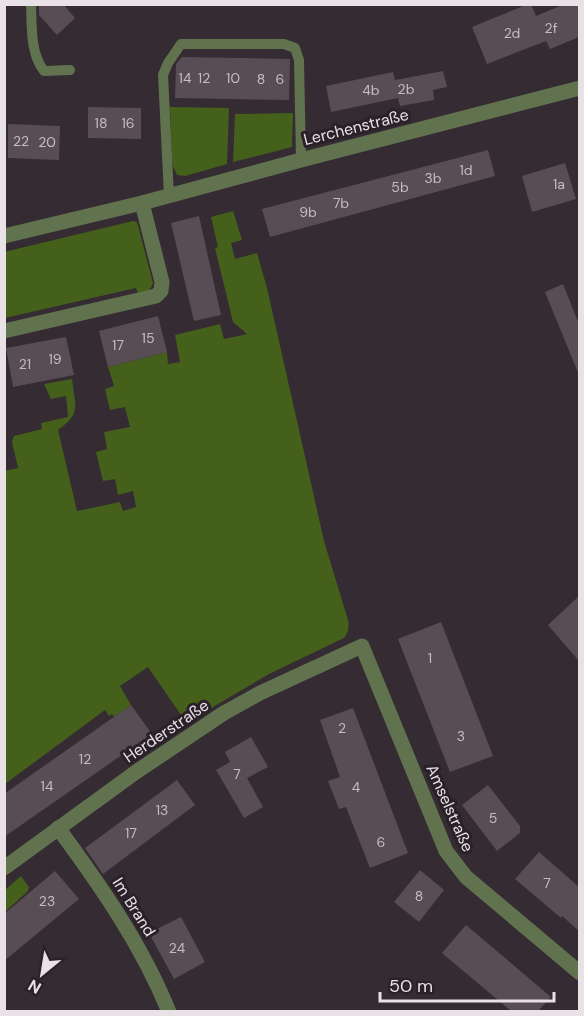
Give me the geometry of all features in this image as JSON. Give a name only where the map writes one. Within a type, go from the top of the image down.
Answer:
[{"type":"street","name":"Lerchenstraße","points":[[4,236],[170,196],[579,88]]},
{"type":"street","points":[[4,331],[156,296],[161,291],[162,282],[142,203]]},
{"type":"street","name":"Herderstraße","points":[[4,868],[183,740],[233,708],[286,680],[362,646]]},
{"type":"street","name":"Amselstraße","points":[[362,646],[452,861],[474,884],[579,974]]},
{"type":"street","name":"Im Brand","points":[[58,828],[130,932],[169,1011]]},
{"type":"lane","points":[[31,4],[36,61],[44,71],[70,70]]},
{"type":"lane","points":[[170,196],[163,75],[181,44],[284,44],[295,48],[299,60],[301,160]]},
{"type":"green space","points":[[170,107],[229,108],[227,164],[185,176],[177,175],[172,159]]},
{"type":"green space","points":[[293,113],[292,147],[233,162],[235,114]]},
{"type":"green space","points":[[233,211],[242,240],[231,243],[235,259],[257,253],[267,288],[324,541],[348,620],[348,631],[344,638],[269,674],[194,718],[190,714],[183,718],[148,667],[120,686],[131,705],[114,717],[112,714],[109,716],[105,710],[5,784],[4,471],[18,468],[12,442],[14,436],[42,429],[41,423],[68,417],[66,396],[51,399],[44,384],[72,379],[74,414],[58,430],[77,511],[120,502],[123,511],[136,507],[133,491],[118,495],[115,479],[103,481],[96,452],[107,449],[104,432],[130,427],[125,407],[110,410],[105,389],[114,386],[108,367],[167,352],[168,364],[180,362],[175,335],[220,324],[224,339],[247,334],[233,322],[215,248],[218,247],[211,217]]},
{"type":"green space","points":[[133,221],[137,222],[153,283],[149,292],[139,296],[136,288],[5,318],[4,252]]},
{"type":"green space","points":[[21,876],[29,887],[28,891],[5,912],[5,890]]},
{"type":"building","points":[[39,4],[63,4],[75,18],[57,35],[39,15]]},
{"type":"building","points":[[531,4],[536,16],[565,4],[579,4],[579,37],[550,49],[546,41],[487,64],[472,27]]},
{"type":"building","points":[[182,57],[290,59],[289,100],[175,98],[176,64]]},
{"type":"building","points":[[443,71],[447,87],[433,90],[434,100],[400,106],[398,98],[331,112],[326,86],[393,72],[395,80]]},
{"type":"building","points":[[88,107],[141,108],[141,139],[88,138]]},
{"type":"building","points":[[8,124],[60,126],[59,160],[8,158]]},
{"type":"building","points":[[488,150],[495,176],[270,237],[262,209]]},
{"type":"building","points":[[565,163],[576,199],[532,212],[522,176]]},
{"type":"building","points":[[199,216],[221,315],[194,321],[171,223]]},
{"type":"building","points":[[563,284],[579,324],[579,375],[545,292]]},
{"type":"building","points":[[158,316],[167,352],[108,367],[99,331]]},
{"type":"building","points":[[66,337],[74,375],[13,387],[6,348]]},
{"type":"building","points":[[579,596],[579,661],[548,625]]},
{"type":"building","points":[[441,622],[493,756],[450,772],[398,639]]},
{"type":"building","points":[[131,705],[152,734],[4,837],[4,794]]},
{"type":"building","points":[[353,708],[408,853],[370,868],[346,807],[339,809],[328,781],[340,777],[320,720]]},
{"type":"building","points":[[251,737],[268,767],[247,778],[263,807],[244,818],[216,770],[230,762],[225,752]]},
{"type":"building","points":[[177,780],[195,805],[103,874],[85,848]]},
{"type":"building","points":[[488,785],[520,826],[520,833],[497,851],[462,805]]},
{"type":"building","points":[[539,852],[579,887],[579,931],[515,879]]},
{"type":"building","points":[[420,870],[444,890],[419,922],[394,902]]},
{"type":"building","points":[[55,871],[79,899],[4,961],[4,914]]},
{"type":"building","points":[[181,917],[205,962],[174,979],[149,933]]},
{"type":"building","points":[[466,925],[551,997],[538,1011],[511,1011],[442,953]]}]
